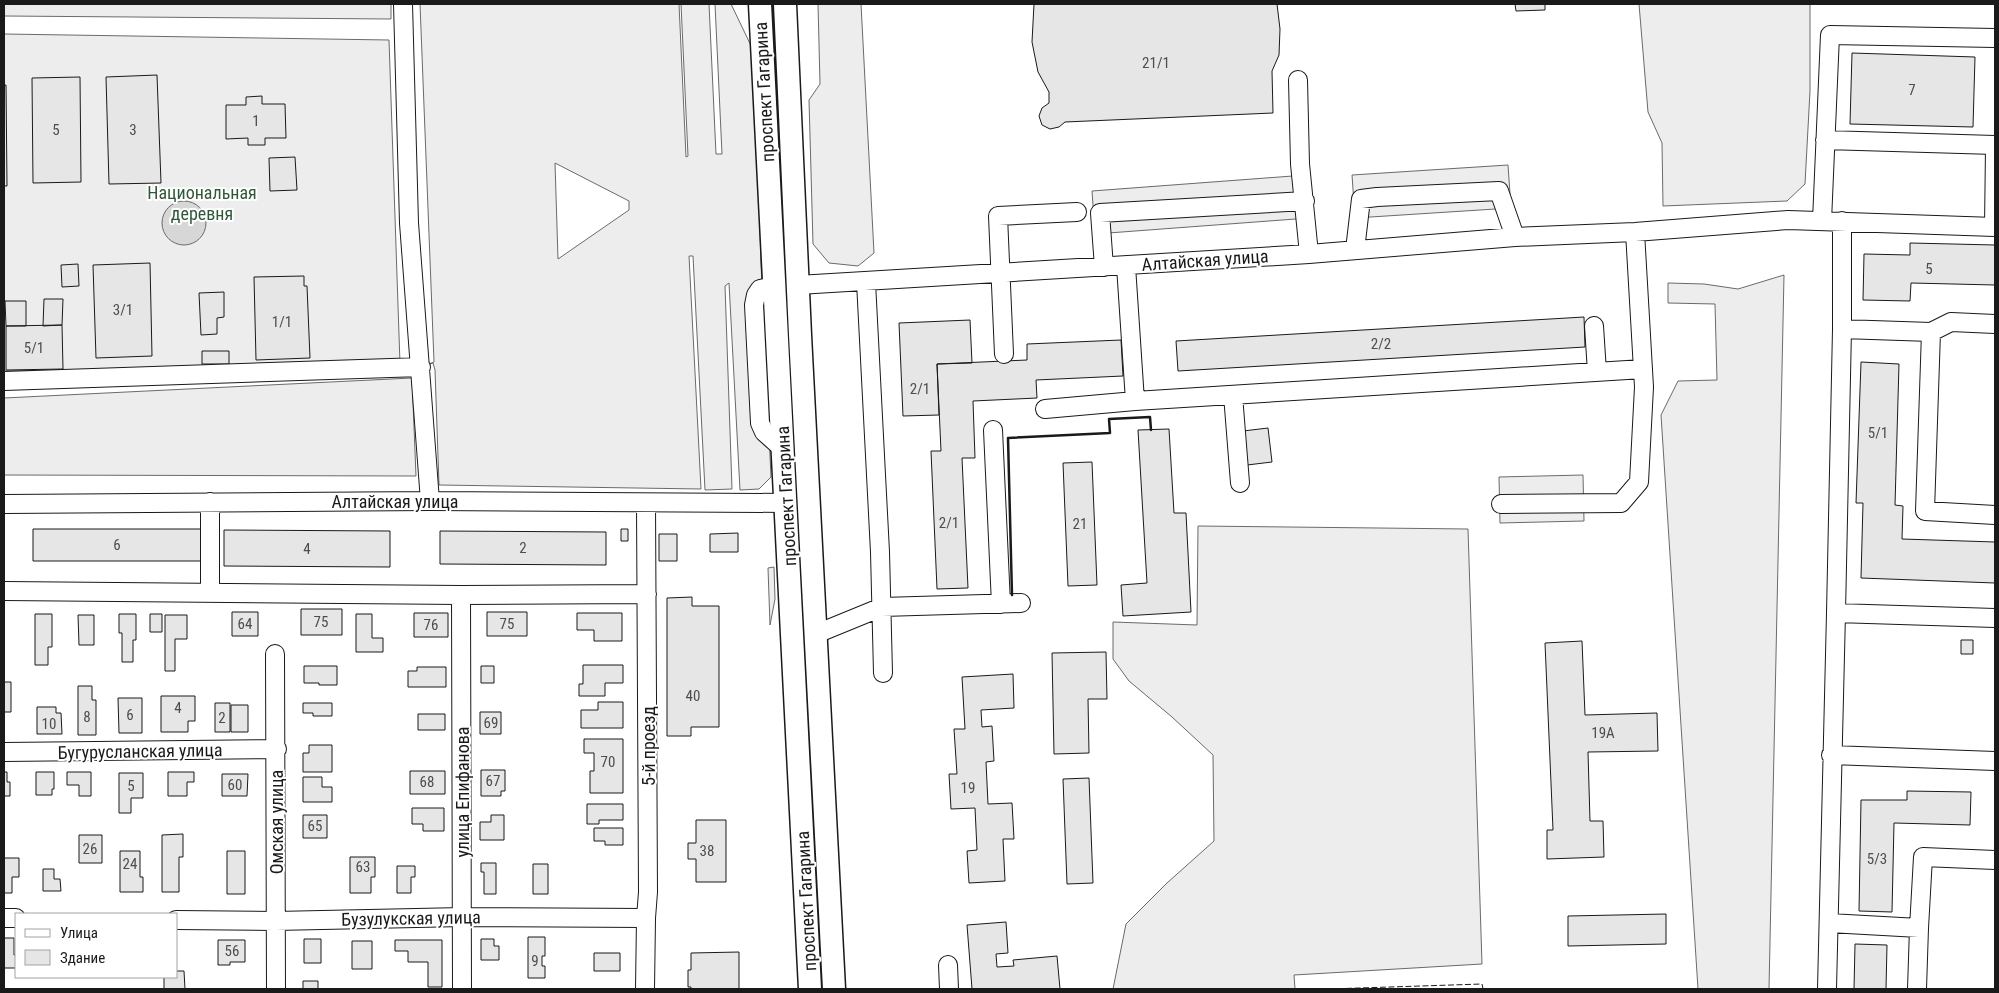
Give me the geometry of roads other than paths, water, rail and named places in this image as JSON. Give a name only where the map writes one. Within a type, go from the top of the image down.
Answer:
[{"type":"main road","name":"проспект Гагарина","points":[[760,4],[810,989]]},
{"type":"main road","name":"проспект Гагарина","points":[[785,4],[808,501],[834,989]]},
{"type":"main road","name":"Алтайская улица","points":[[774,286],[798,285]]},
{"type":"main road","points":[[786,502],[808,501]]},
{"type":"street","points":[[403,4],[409,223],[430,501]]},
{"type":"street","points":[[1822,220],[1830,35],[1995,38]]},
{"type":"street","points":[[1298,80],[1300,151],[1309,254]]},
{"type":"street","points":[[1825,140],[1995,146],[1994,227]]},
{"type":"street","points":[[1355,250],[1361,199],[1377,197],[1500,191],[1515,238]]},
{"type":"street","points":[[1104,267],[1100,213],[1305,201]]},
{"type":"street","points":[[1004,354],[1002,273],[998,216],[1077,212]]},
{"type":"street","name":"Алтайская улица","points":[[798,285],[1309,254],[1788,220],[1994,227]]},
{"type":"street","points":[[1826,989],[1842,330],[1842,221]]},
{"type":"street","points":[[1501,504],[1621,502],[1639,482],[1644,386],[1635,232]]},
{"type":"street","points":[[1126,266],[1135,401]]},
{"type":"street","points":[[866,282],[882,607],[883,673]]},
{"type":"street","points":[[1842,330],[1931,332],[1951,322],[1995,324]]},
{"type":"street","points":[[1594,326],[1597,372]]},
{"type":"street","points":[[1931,332],[1926,511],[1995,515]]},
{"type":"street","points":[[4,381],[421,366]]},
{"type":"street","points":[[1045,409],[1135,401],[1643,369]]},
{"type":"street","points":[[1233,395],[1240,483]]},
{"type":"street","points":[[993,430],[1001,604]]},
{"type":"street","name":"Алтайская улица","points":[[4,504],[430,501],[786,502]]},
{"type":"street","points":[[210,502],[210,593]]},
{"type":"street","name":"5-й проезд","points":[[645,989],[648,892],[646,503]]},
{"type":"street","points":[[4,591],[461,595],[647,594]]},
{"type":"street","name":"улица Епифанова","points":[[461,595],[462,989]]},
{"type":"street","points":[[816,634],[882,607],[1021,603]]},
{"type":"street","points":[[1836,613],[1995,618]]},
{"type":"street","name":"Омская улица","points":[[276,654],[276,989]]},
{"type":"street","name":"Бугурусланская улица","points":[[4,752],[277,749]]},
{"type":"street","points":[[1831,755],[1995,760]]},
{"type":"street","points":[[1917,989],[1923,857],[1995,860],[1995,856]]},
{"type":"street","name":"Бузулукская улица","points":[[178,920],[463,917],[646,918]]},
{"type":"street","points":[[1829,923],[1919,928]]},
{"type":"street","points":[[948,965],[949,989]]},
{"type":"park label","name":"Национальная деревня","points":[[202,202]]}]
